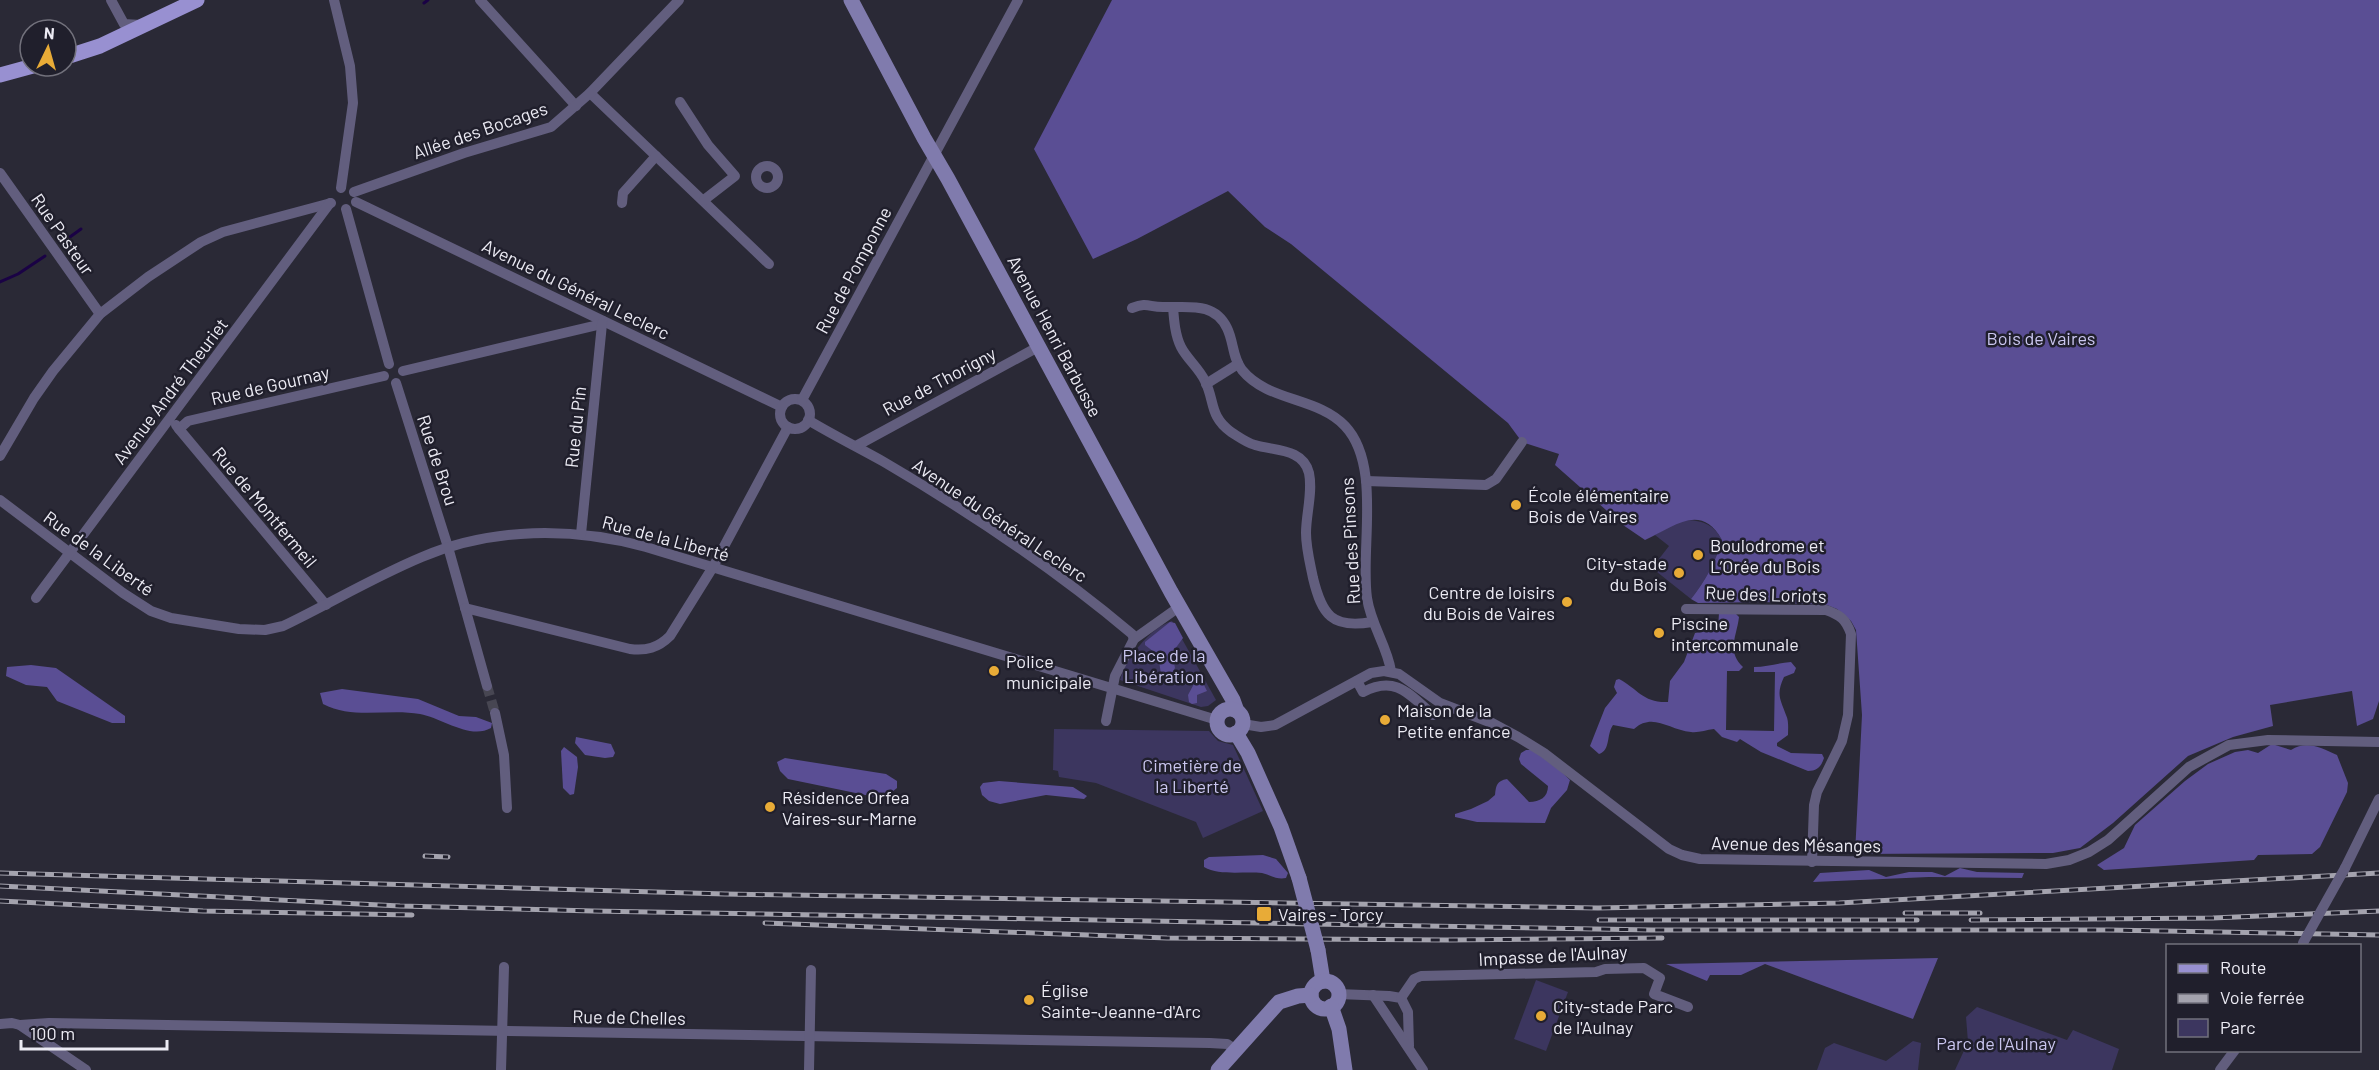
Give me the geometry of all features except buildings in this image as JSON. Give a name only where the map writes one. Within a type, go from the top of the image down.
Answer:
[{"type":"main road","points":[[78,44],[100,36],[174,0]]},
{"type":"main road","points":[[78,53],[100,46],[197,0]]},
{"type":"main road","name":"Avenue Henri Barbusse","points":[[851,0],[1226,690],[1231,720]]},
{"type":"main road","points":[[0,65],[18,60]]},
{"type":"main road","points":[[0,75],[18,70]]},
{"type":"main road","points":[[1231,720],[1281,827],[1299,878],[1318,950],[1323,981]]},
{"type":"main road","points":[[1335,1000],[1319,1007],[1313,1002],[1311,995],[1314,986],[1323,981],[1333,984],[1345,1070]]},
{"type":"main road","points":[[1218,1070],[1279,1002],[1298,996],[1311,995]]},
{"type":"street","points":[[111,0],[124,24],[143,25]]},
{"type":"street","points":[[334,0],[350,66],[353,103],[341,188]]},
{"type":"street","points":[[480,0],[576,106]]},
{"type":"street","name":"Allée des Bocages","points":[[355,197],[464,153],[551,127],[590,93],[679,0]]},
{"type":"street","name":"Rue de Pomponne","points":[[802,400],[1017,0]]},
{"type":"street","points":[[590,93],[770,264]]},
{"type":"street","points":[[680,102],[708,145],[735,176]]},
{"type":"street","points":[[622,203],[623,193],[656,156]]},
{"type":"street","name":"Rue Pasteur","points":[[0,173],[100,314]]},
{"type":"street","points":[[704,200],[735,176],[756,177]]},
{"type":"street","points":[[0,456],[34,398],[86,328],[100,314],[148,277],[201,242],[223,232],[333,203],[346,209],[352,207],[355,197],[347,188],[341,188],[336,192],[333,203]]},
{"type":"street","name":"Avenue du Général Leclerc","points":[[355,197],[603,323],[782,407]]},
{"type":"street","name":"Avenue André Theuriet","points":[[36,598],[333,203]]},
{"type":"street","points":[[346,209],[346,217],[389,364]]},
{"type":"street","points":[[1132,308],[1144,303],[1160,307],[1199,306],[1217,315],[1227,328],[1238,364],[1206,384]]},
{"type":"street","points":[[1173,307],[1181,348],[1201,373],[1219,419],[1232,432],[1253,445],[1291,453],[1304,463],[1309,473],[1306,534],[1318,601],[1328,615],[1344,624],[1372,622]]},
{"type":"street","points":[[403,371],[603,323]]},
{"type":"street","name":"Rue du Pin","points":[[581,534],[603,323]]},
{"type":"street","name":"Rue de Thorigny","points":[[856,446],[1038,347]]},
{"type":"street","points":[[389,364],[398,364],[403,371],[402,377],[396,383],[390,382],[384,376],[384,371],[389,364]]},
{"type":"street","name":"Rue des Pinsons","points":[[1238,364],[1244,372],[1262,386],[1323,411],[1345,425],[1354,437],[1360,451],[1366,482],[1365,580],[1372,622],[1388,657],[1391,671]]},
{"type":"street","name":"Rue de Gournay","points":[[179,429],[188,421],[384,376]]},
{"type":"street","name":"Rue de Brou","points":[[396,383],[448,547],[487,686]]},
{"type":"street","points":[[793,399],[802,400],[809,408],[808,420],[801,428],[788,427],[782,420],[782,407],[793,399]]},
{"type":"street","points":[[170,419],[179,429]]},
{"type":"street","name":"Avenue du Général Leclerc","points":[[808,420],[856,446],[1001,535],[1107,614],[1134,639]]},
{"type":"street","points":[[465,608],[630,649],[649,649],[660,644],[670,636],[713,567],[788,427]]},
{"type":"street","name":"Rue de Montfermeil","points":[[179,429],[326,605]]},
{"type":"street","points":[[1366,482],[1486,485],[1496,479],[1522,442]]},
{"type":"street","name":"Rue de la Liberté","points":[[0,500],[141,606],[171,618],[239,629],[265,630],[283,626],[398,568],[448,547],[512,534],[581,534],[625,541],[1112,688],[1231,720]]},
{"type":"street","points":[[1106,721],[1112,688],[1134,639],[1179,607]]},
{"type":"street","name":"Rue des Loriots","points":[[1686,609],[1826,610],[1840,615],[1848,623],[1851,634],[1848,715],[1842,741],[1815,798],[1812,862]]},
{"type":"street","points":[[1231,720],[1262,727],[1275,725],[1371,674],[1391,671]]},
{"type":"street","name":"Avenue des Mésanges","points":[[1391,671],[1406,677],[1440,703],[1492,723],[1518,737],[1544,753],[1669,849],[1700,859],[2029,865],[2069,860],[2089,852],[2108,840],[2189,767],[2229,745],[2268,740],[2379,742]]},
{"type":"street","points":[[1356,681],[1363,692],[1382,684],[1397,687],[1433,715]]},
{"type":"street","points":[[495,713],[504,755],[507,808]]},
{"type":"street","points":[[2302,944],[2379,799]]},
{"type":"street","points":[[501,1070],[504,967]]},
{"type":"street","name":"Impasse de l'Aulnay","points":[[1401,998],[1413,979],[1421,976],[1596,972],[1605,969],[1644,968],[1660,978],[1654,994],[1688,1007]]},
{"type":"street","points":[[809,1070],[811,970]]},
{"type":"street","points":[[1373,995],[1423,1070]]},
{"type":"street","points":[[1335,1000],[1373,995],[1401,998],[1408,1012],[1409,1046]]},
{"type":"street","name":"Rue de Chelles","points":[[0,1024],[1210,1043],[1227,1044],[1236,1050]]},
{"type":"street","points":[[20,1025],[86,1070]]},
{"type":"street","points":[[2220,1070],[2234,1052]]},
{"type":"green space","name":"Bois de Vaires","points":[[1112,0],[2379,0],[2379,701],[2373,719],[2357,726],[2352,691],[2270,705],[2273,726],[2233,737],[2188,756],[2113,823],[2080,848],[2053,853],[1855,854],[1862,715],[1856,630],[1851,621],[1837,609],[1827,605],[1765,602],[1698,603],[1691,599],[1709,571],[1722,540],[1714,528],[1705,522],[1686,521],[1645,540],[1623,525],[1555,465],[1559,454],[1522,442],[1508,423],[1291,244],[1265,227],[1228,191],[1137,239],[1093,259],[1034,149]]},
{"type":"green space","name":"Boulodrome et L’Orée du Bois","points":[[1688,520],[1708,525],[1722,540],[1710,571],[1691,599],[1652,568],[1669,546],[1655,535],[1677,522]]},
{"type":"green space","points":[[1719,613],[1735,613],[1739,617],[1734,649],[1743,667],[1739,671],[1727,671],[1726,730],[1774,731],[1775,672],[1754,672],[1754,667],[1791,662],[1796,668],[1794,673],[1784,677],[1780,692],[1788,720],[1788,735],[1777,743],[1777,746],[1791,753],[1822,754],[1824,758],[1822,764],[1808,771],[1761,752],[1740,739],[1737,742],[1722,737],[1714,729],[1691,732],[1655,722],[1641,724],[1634,729],[1613,725],[1603,752],[1599,754],[1590,746],[1605,708],[1617,693],[1614,687],[1616,680],[1619,679],[1626,683],[1647,698],[1668,702],[1670,681],[1684,662],[1695,633],[1718,629]]},
{"type":"green space","name":"Place de la Libération","points":[[1172,621],[1216,700],[1208,706],[1201,707],[1120,680],[1127,663],[1140,645],[1164,624]]},
{"type":"green space","points":[[1170,622],[1175,623],[1183,638],[1172,653],[1175,668],[1166,677],[1161,674],[1158,655],[1145,645],[1145,642]]},
{"type":"green space","points":[[31,665],[56,668],[125,716],[125,723],[112,723],[57,701],[47,687],[26,685],[6,676],[7,667]]},
{"type":"green space","points":[[1195,682],[1204,685],[1207,691],[1197,695],[1197,703],[1192,704],[1189,702],[1188,695]]},
{"type":"green space","points":[[342,689],[418,699],[459,716],[476,717],[492,723],[491,728],[483,731],[465,730],[420,714],[359,713],[335,709],[323,704],[320,693]]},
{"type":"green space","name":"Cimetière de la Liberté","points":[[1054,729],[1209,731],[1218,741],[1233,745],[1263,811],[1203,838],[1196,822],[1096,783],[1059,777],[1058,771],[1053,770]]},
{"type":"green space","points":[[576,737],[611,744],[615,753],[613,757],[605,758],[585,755],[575,743]]},
{"type":"green space","points":[[2272,744],[2291,750],[2308,745],[2314,746],[2337,755],[2348,783],[2347,792],[2320,847],[2312,854],[2258,855],[2254,860],[2104,870],[2097,865],[2124,848],[2135,825],[2208,764],[2235,752],[2248,750],[2258,753]]},
{"type":"green space","points":[[564,747],[577,757],[578,767],[574,794],[570,795],[563,788],[561,751]]},
{"type":"green space","points":[[1526,750],[1539,750],[1570,780],[1567,790],[1551,808],[1545,823],[1477,822],[1455,817],[1455,814],[1488,801],[1495,795],[1499,782],[1507,779],[1529,802],[1543,798],[1548,786],[1521,764],[1519,759],[1521,753]]},
{"type":"green space","points":[[785,758],[886,774],[897,781],[897,788],[888,795],[875,797],[788,779],[780,771],[777,762]]},
{"type":"green space","points":[[999,781],[1073,787],[1087,796],[1084,799],[1046,795],[1000,804],[989,801],[982,795],[980,787],[983,783]]},
{"type":"green space","points":[[1263,855],[1276,859],[1288,873],[1286,878],[1277,878],[1262,873],[1217,871],[1204,867],[1204,860],[1209,857]]},
{"type":"green space","points":[[1960,868],[1977,872],[2024,873],[2022,878],[1929,877],[1813,882],[1820,873],[1869,870],[1886,877],[1909,872],[1932,872],[1945,876]]},
{"type":"green space","points":[[1938,958],[1913,1019],[1765,964],[1741,975],[1710,975],[1707,981],[1666,964]]},
{"type":"green space","name":"City-stade Parc de l'Aulnay","points":[[1536,980],[1568,992],[1546,1051],[1514,1039]]},
{"type":"green space","name":"Parc de l'Aulnay","points":[[1977,1007],[2067,1040],[2073,1030],[2119,1049],[2112,1070],[1955,1070],[1968,1042],[1966,1017]]},
{"type":"green space","name":"Parc de l'Aulnay","points":[[1913,1041],[1921,1043],[1918,1070],[1817,1070],[1825,1048],[1834,1043],[1886,1061]]},
{"type":"waterway","points":[[424,3],[428,0]]},
{"type":"waterway","points":[[63,242],[81,229]]},
{"type":"waterway","points":[[0,282],[18,274],[45,256]]},
{"type":"tunnel","points":[[487,686],[495,713]]},
{"type":"railway","points":[[425,856],[448,857]]},
{"type":"railway","points":[[0,873],[725,894],[1598,908],[1839,903],[2379,873]]},
{"type":"railway","points":[[0,886],[400,906],[593,911],[1652,930],[2108,930],[2379,935]]},
{"type":"railway","points":[[0,901],[203,911],[412,915]]},
{"type":"railway","points":[[1971,920],[2213,918],[2379,911]]},
{"type":"railway","points":[[1905,913],[1980,913]]},
{"type":"railway","points":[[1599,920],[1917,920]]},
{"type":"railway","points":[[765,923],[1167,938],[1447,940],[1662,938]]},
{"type":"place","name":"École élémentaire Bois de Vaires","points":[[1516,505]]},
{"type":"place","name":"Boulodrome et L’Orée du Bois","points":[[1698,555]]},
{"type":"place","name":"City-stade du Bois","points":[[1679,573]]},
{"type":"place","name":"Centre de loisirs du Bois de Vaires","points":[[1567,602]]},
{"type":"place","name":"Piscine intercommunale","points":[[1659,633]]},
{"type":"place","name":"Police municipale","points":[[994,671]]},
{"type":"place","name":"Maison de la Petite enfance","points":[[1385,720]]},
{"type":"place","name":"Résidence Orfea Vaires-sur-Marne","points":[[770,807]]},
{"type":"place","name":"Vaires - Torcy","points":[[1264,914]]},
{"type":"place","name":"Église Sainte-Jeanne-d'Arc","points":[[1029,1000]]},
{"type":"place","name":"City-stade Parc de l'Aulnay","points":[[1541,1016]]}]
